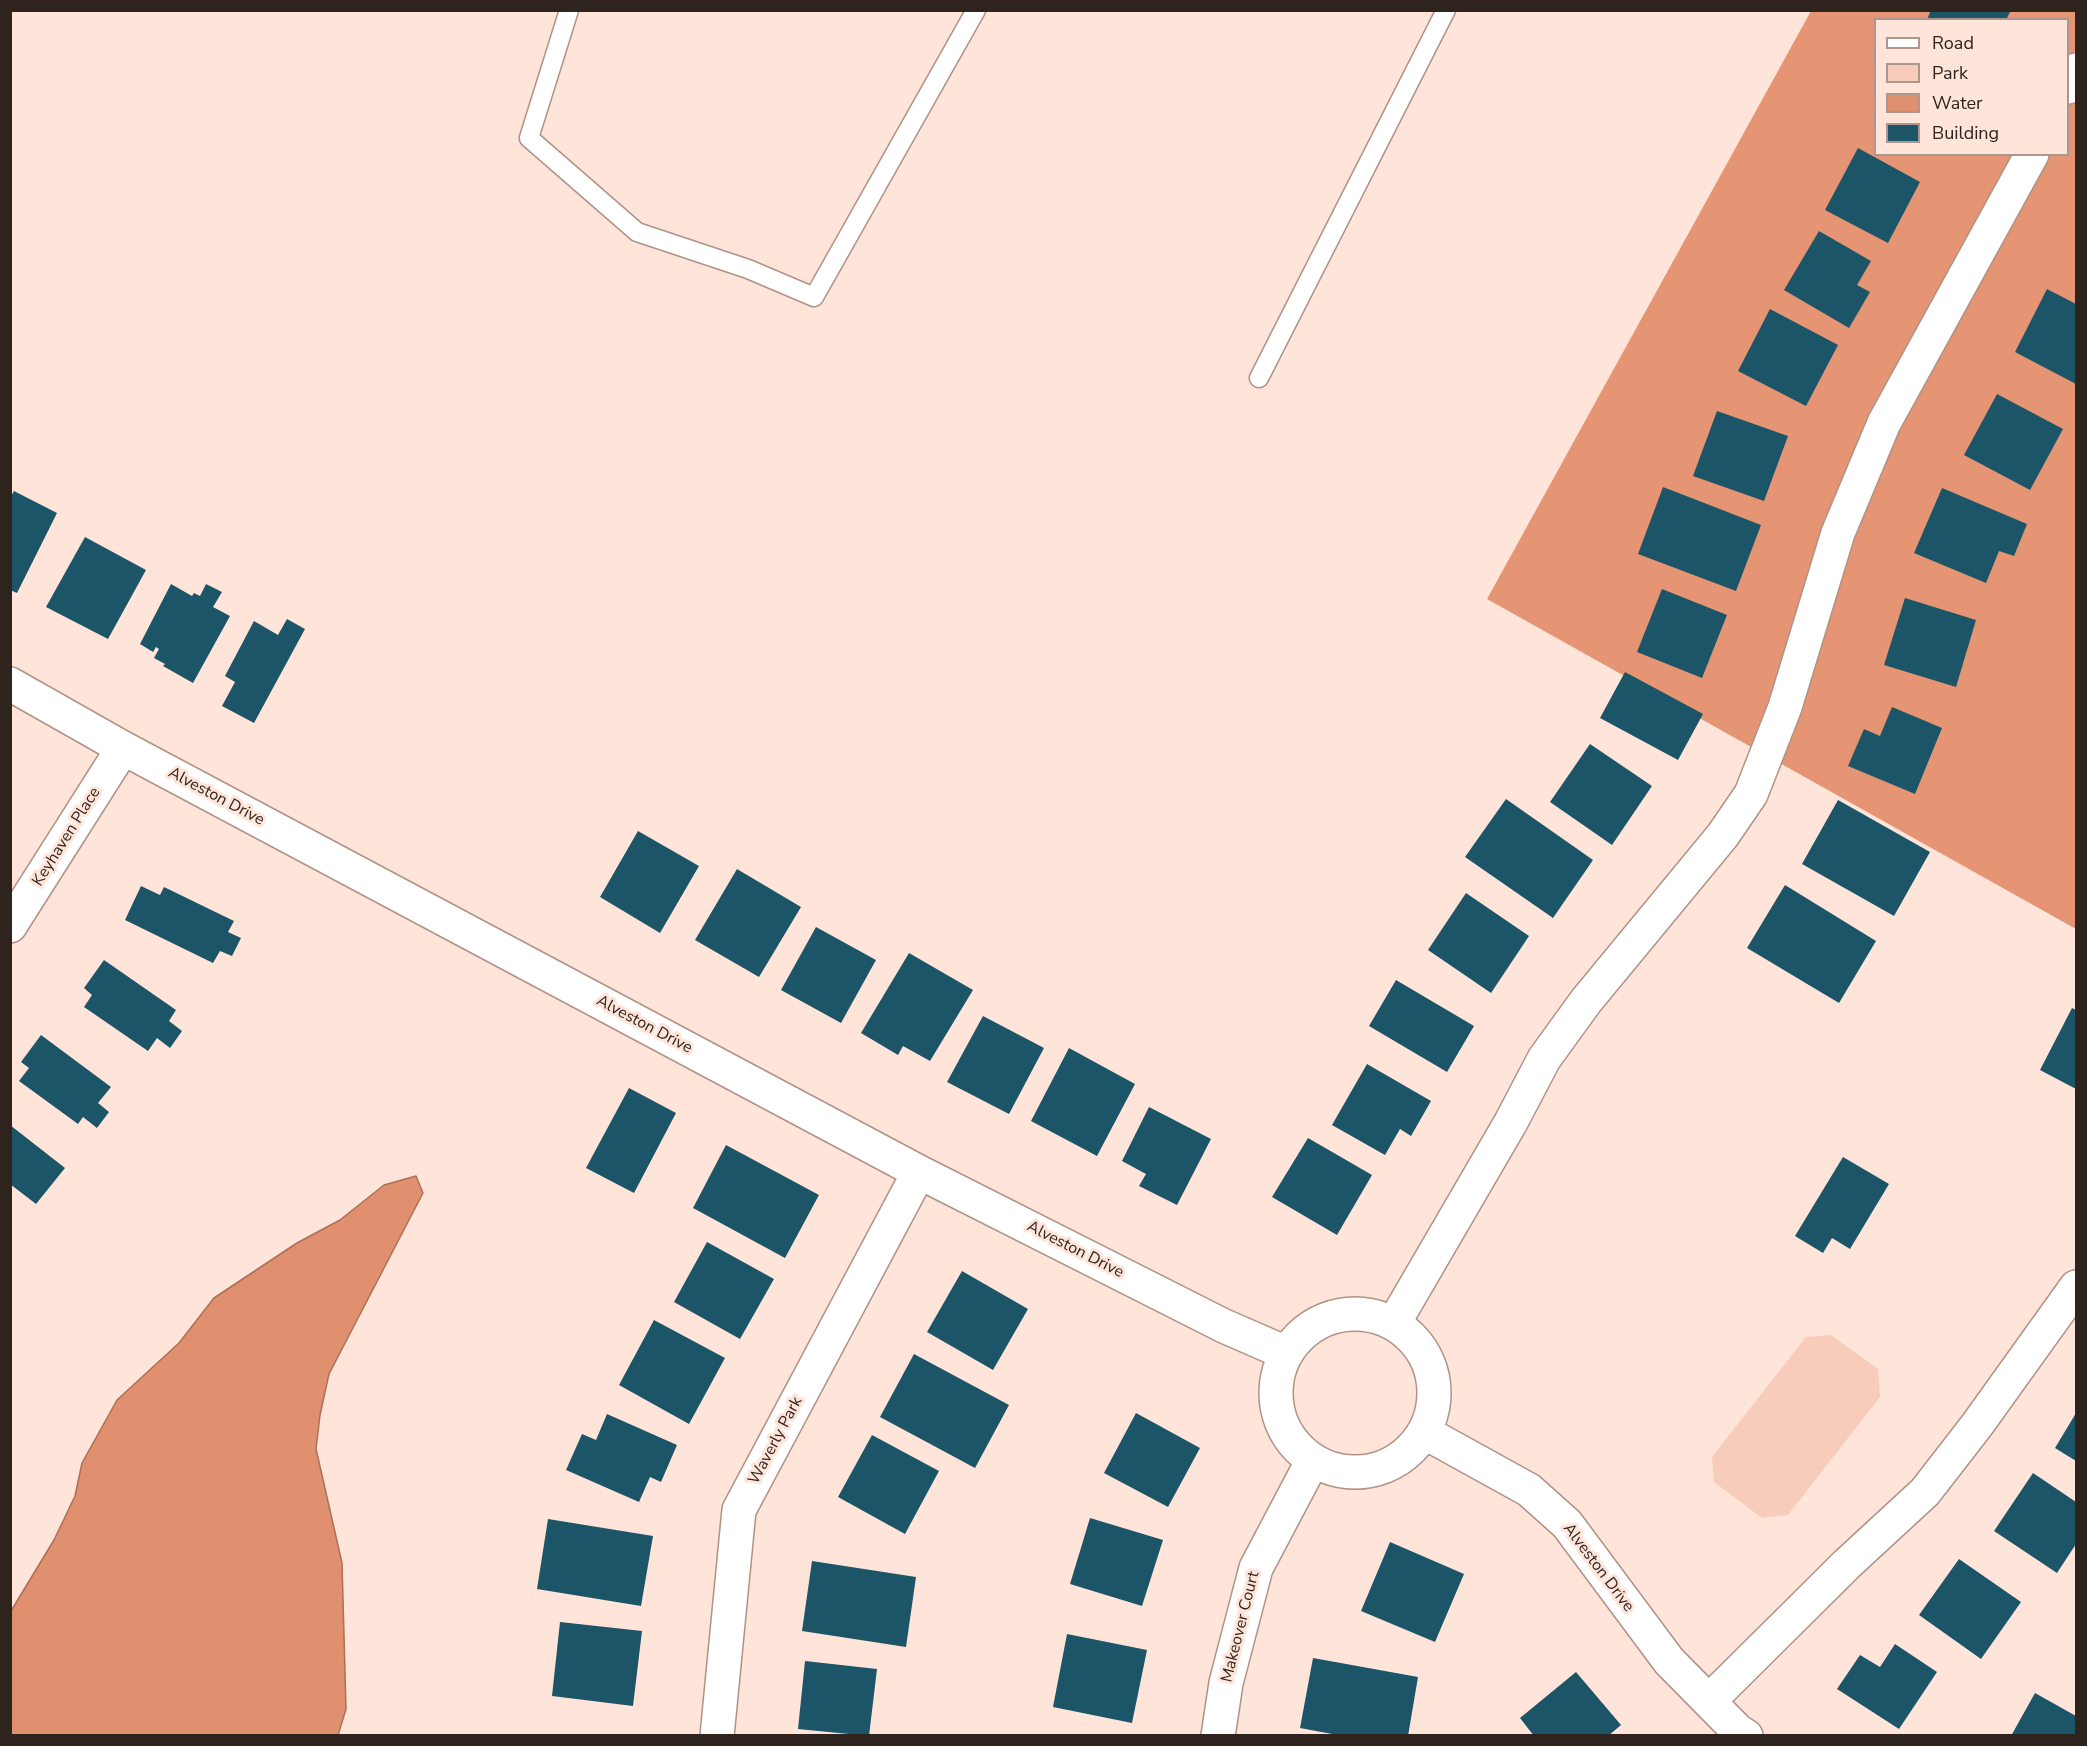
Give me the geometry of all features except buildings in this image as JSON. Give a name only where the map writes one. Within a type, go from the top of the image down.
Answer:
[{"type":"street","points":[[1394,1323],[1511,1122],[1544,1059],[1586,1001],[1724,835],[1751,794],[1785,707],[1838,533],[1884,423],[2031,156]]},
{"type":"street","name":"Alveston Drive","points":[[10,684],[123,748],[919,1172],[1224,1326],[1286,1353]]},
{"type":"street","name":"Keyhaven Place","points":[[10,926],[123,748]]},
{"type":"street","name":"Waverly Park","points":[[717,1736],[739,1510],[919,1172]]},
{"type":"street","points":[[1709,1701],[1847,1564],[1925,1492],[1984,1416],[2076,1287]]},
{"type":"street","points":[[1353,1313],[1374,1315],[1394,1323],[1413,1339],[1430,1367],[1434,1384],[1433,1408],[1424,1432],[1400,1459],[1366,1472],[1330,1468],[1313,1460],[1297,1447],[1285,1431],[1278,1412],[1275,1392],[1278,1372],[1286,1353],[1298,1337],[1314,1324],[1333,1316],[1353,1313]]},
{"type":"street","name":"Alveston Drive","points":[[1424,1432],[1529,1490],[1567,1524],[1669,1661],[1746,1736]]},
{"type":"street","name":"Makeover Court","points":[[1218,1736],[1226,1683],[1256,1568],[1313,1460]]},
{"type":"lane","points":[[568,10],[529,138],[637,232],[748,269],[814,297],[976,10]]},
{"type":"lane","points":[[1259,378],[1446,10]]},
{"type":"green space","points":[[1831,1335],[1878,1369],[1880,1397],[1788,1515],[1762,1518],[1714,1482],[1712,1457],[1806,1337]]},
{"type":"shaded area","points":[[1811,11],[2076,11],[2076,929],[1487,599]]},
{"type":"water","points":[[416,1176],[423,1193],[329,1374],[320,1415],[316,1449],[342,1563],[346,1709],[338,1735],[11,1735],[11,1611],[54,1540],[75,1496],[82,1463],[117,1400],[179,1343],[214,1298],[297,1243],[340,1220],[384,1185]]}]
